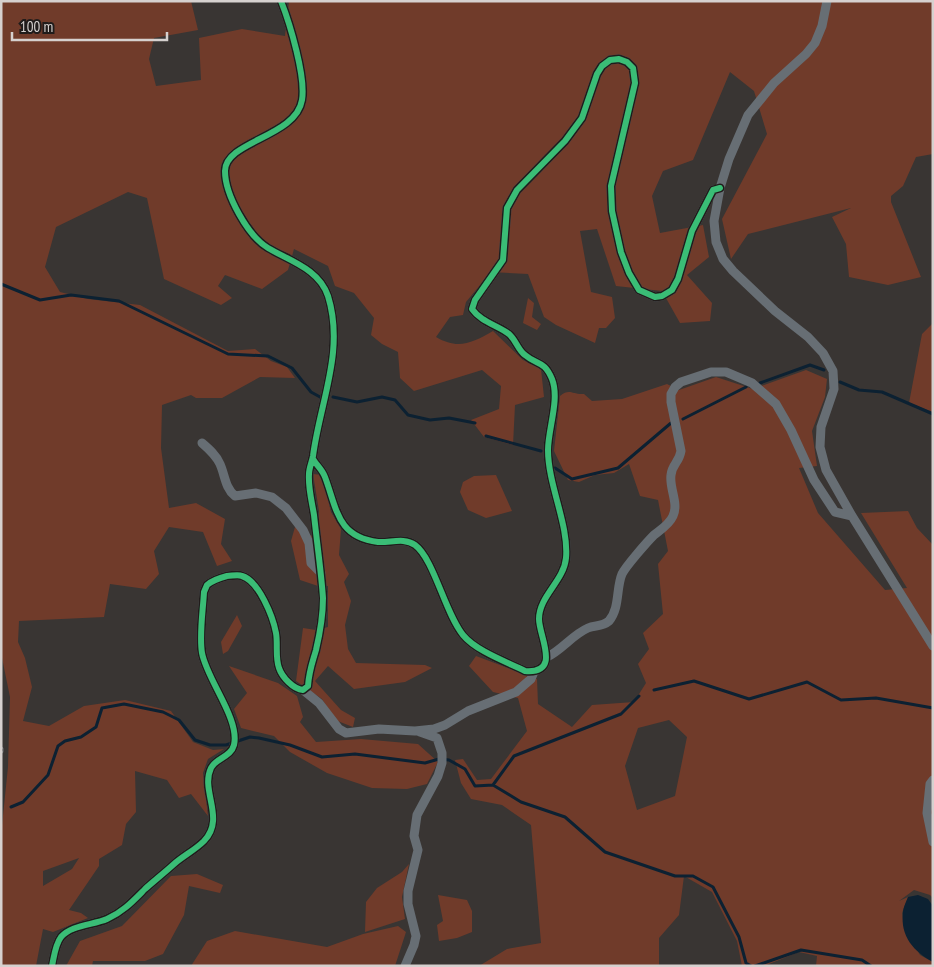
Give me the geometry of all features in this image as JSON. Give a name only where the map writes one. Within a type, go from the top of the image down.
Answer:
[{"type":"street","points":[[281,1],[299,63],[302,101],[297,114],[285,126],[237,152],[228,161],[225,175],[235,206],[253,235],[267,247],[300,264],[317,277],[327,294],[332,314],[334,346],[331,374],[309,477],[321,574],[323,617],[310,668],[308,686],[303,690]]},
{"type":"street","points":[[826,1],[822,26],[814,43],[806,54],[774,83],[748,115],[729,159],[720,188],[714,221],[716,242],[723,259],[775,311],[808,336],[823,353],[833,372],[834,389],[821,427],[820,447],[826,470],[852,516],[933,646]]},
{"type":"street","points":[[313,459],[322,469],[338,516],[351,534],[368,541],[385,543],[400,540],[415,545],[426,558],[454,624],[465,637],[480,648],[525,671],[534,672],[538,670],[545,664],[547,657],[538,620],[540,609],[562,573],[566,559],[566,541],[552,482],[548,451],[554,394],[553,381],[546,366],[524,355],[510,335],[477,316],[472,309],[474,300],[503,260],[508,208],[517,190],[565,141],[582,118],[597,74],[602,66],[610,60],[619,59],[627,62],[633,68],[636,83],[611,186],[612,211],[621,252],[629,274],[639,290],[655,297],[662,296],[672,290],[678,280],[692,231],[714,190],[720,188]]},
{"type":"street","points":[[547,657],[576,635],[588,628],[604,625],[610,619],[614,612],[622,573],[652,537],[667,525],[673,516],[675,507],[670,476],[673,466],[680,459],[681,451],[671,394],[681,382],[711,372],[726,372],[752,383],[776,404],[791,430],[814,480],[835,512],[852,516]]},
{"type":"street","points":[[202,443],[214,454],[220,464],[230,492],[235,496],[256,493],[272,497],[286,508],[303,530],[308,543],[311,563],[321,574]]},
{"type":"street","points":[[52,966],[57,946],[62,936],[72,930],[98,923],[118,914],[176,862],[204,840],[212,828],[214,815],[209,776],[211,767],[233,749],[235,737],[232,722],[205,663],[202,652],[204,592],[206,585],[211,581],[237,575],[252,581],[259,590],[274,625],[277,636],[279,668],[286,680],[320,703],[339,729],[346,733],[434,729],[445,725],[468,711],[516,692],[531,679],[534,672]]},
{"type":"street","points":[[404,966],[416,936],[408,904],[408,891],[418,850],[414,836],[417,815],[438,776],[442,763],[442,753],[437,738],[415,730]]},
{"type":"street","points":[[933,780],[930,784],[926,813],[933,842]]},
{"type":"shaded area","points":[[1,1],[191,1],[198,30],[154,38],[149,59],[156,86],[201,80],[199,38],[242,29],[285,36],[289,1],[933,1],[933,154],[916,157],[903,186],[891,196],[891,202],[921,277],[888,285],[849,277],[846,244],[832,217],[851,208],[748,234],[731,259],[722,219],[767,134],[754,91],[730,72],[693,160],[663,171],[652,196],[660,233],[703,225],[709,257],[687,275],[712,303],[710,321],[680,323],[662,291],[616,286],[597,229],[580,231],[591,292],[612,297],[615,318],[606,328],[599,328],[595,343],[556,325],[544,317],[528,274],[491,272],[466,302],[463,315],[450,317],[436,337],[458,344],[472,342],[493,331],[523,360],[541,369],[544,397],[515,405],[513,445],[484,437],[471,420],[499,409],[501,386],[482,370],[414,391],[400,378],[398,352],[382,344],[371,335],[374,318],[354,293],[335,286],[328,266],[294,249],[288,270],[262,289],[225,275],[218,286],[232,298],[221,305],[164,279],[147,198],[128,192],[56,227],[45,267],[60,292],[88,299],[140,305],[228,351],[255,349],[271,361],[287,367],[295,378],[260,377],[222,398],[196,398],[191,395],[162,405],[161,448],[169,508],[196,503],[225,519],[221,544],[232,561],[217,566],[203,532],[169,527],[154,551],[159,574],[146,589],[110,584],[104,617],[19,621],[18,642],[25,658],[32,687],[23,721],[49,726],[84,706],[125,700],[171,711],[193,742],[213,750],[224,749],[208,759],[203,773],[208,816],[191,794],[179,798],[167,780],[135,771],[136,812],[126,824],[122,845],[99,859],[99,866],[69,910],[81,913],[88,918],[53,932],[43,929],[36,966],[1,966],[1,835],[8,767],[10,697],[1,653]],"holes":[[[79,858],[72,869],[43,886],[43,871]]]},
{"type":"shaded area","points":[[528,298],[534,303],[532,317],[541,324],[537,330],[523,323]]},
{"type":"shaded area","points":[[933,323],[933,412],[909,403],[922,334]]},
{"type":"shaded area","points":[[806,370],[827,379],[825,397],[812,431],[817,466],[799,468],[818,513],[885,590],[907,588],[861,513],[908,511],[917,528],[933,545],[933,898],[930,895],[914,890],[899,901],[908,897],[902,913],[904,927],[920,955],[933,962],[933,966],[816,966],[817,956],[799,952],[764,966],[742,966],[737,941],[712,892],[684,876],[679,915],[659,938],[659,966],[479,966],[507,949],[541,943],[531,825],[502,805],[471,799],[461,783],[455,760],[463,759],[477,780],[491,779],[527,731],[518,698],[493,692],[469,666],[476,656],[537,679],[538,704],[572,727],[592,705],[634,702],[646,683],[638,664],[649,649],[643,633],[663,614],[658,564],[668,551],[658,500],[640,496],[629,464],[614,473],[595,475],[579,482],[568,480],[554,451],[560,396],[569,392],[584,394],[592,401],[622,399],[667,384],[679,390],[716,377],[753,389]],"holes":[[[669,720],[687,737],[675,796],[637,810],[625,766],[638,728]]]},
{"type":"shaded area","points":[[313,474],[322,475],[331,512],[341,529],[339,555],[349,574],[344,582],[351,601],[345,625],[348,649],[356,663],[425,665],[432,668],[405,682],[354,689],[328,666],[315,681],[341,710],[355,718],[353,727],[335,720],[322,699],[296,681],[303,628],[316,630],[328,627],[328,586],[318,586],[300,580],[291,541],[295,527],[318,539],[319,511]]},
{"type":"shaded area","points":[[496,475],[512,511],[486,518],[468,510],[460,492],[463,482],[474,476]]},
{"type":"shaded area","points":[[237,615],[242,626],[228,651],[223,654],[221,642]]},
{"type":"shaded area","points":[[229,666],[278,683],[297,696],[303,717],[300,722],[316,742],[361,739],[418,744],[438,762],[427,784],[407,789],[372,788],[327,773],[290,752],[274,736],[241,728],[234,709],[247,693]]},
{"type":"shaded area","points":[[409,864],[402,897],[405,919],[365,932],[366,902],[377,888],[402,872]]},
{"type":"shaded area","points":[[197,874],[223,885],[220,893],[189,886],[184,915],[163,954],[145,961],[93,961],[92,966],[66,966],[80,941],[122,926],[171,876]]},
{"type":"shaded area","points":[[438,895],[467,900],[472,911],[472,932],[457,938],[439,941],[437,925],[443,921]]},
{"type":"shaded area","points":[[398,926],[406,932],[395,966],[191,966],[207,941],[235,931],[327,947],[363,934]]},
{"type":"water","points":[[918,895],[928,899],[933,906],[933,962],[914,948],[904,929],[903,911],[908,897]]},
{"type":"waterway","points":[[1,284],[40,300],[71,295],[119,301],[228,354],[268,356],[292,368],[311,392],[320,397]]},
{"type":"waterway","points":[[760,383],[810,365],[824,370]]},
{"type":"waterway","points":[[840,382],[859,390],[882,392],[933,414]]},
{"type":"waterway","points":[[683,419],[746,387]]},
{"type":"waterway","points":[[333,397],[357,402],[382,397],[395,400],[408,415],[430,420],[449,418],[475,423]]},
{"type":"waterway","points":[[555,468],[572,479],[618,468],[671,423]]},
{"type":"waterway","points":[[486,436],[541,451]]},
{"type":"waterway","points":[[654,690],[694,681],[749,699],[807,682],[841,700],[876,698],[933,708]]},
{"type":"waterway","points":[[493,785],[514,756],[621,714],[639,696]]},
{"type":"waterway","points":[[11,807],[23,802],[48,775],[58,746],[65,741],[81,737],[96,727],[102,708],[124,704],[163,712],[179,720],[195,740],[210,745],[226,745],[250,737],[290,745],[322,757],[355,754],[425,763],[439,759],[449,760],[465,769],[475,786],[493,785],[521,802],[565,817],[605,852],[675,876],[693,876],[713,887],[739,937],[746,963],[751,966]]},
{"type":"waterway","points":[[755,966],[801,950],[862,960],[871,966]]},
{"type":"cycle path","points":[[52,966],[57,944],[65,933],[107,919],[118,913],[174,864],[204,841],[210,832],[213,814],[208,777],[213,765],[232,749],[235,735],[228,712],[205,664],[202,653],[204,592],[207,585],[227,576],[240,575],[248,579],[264,600],[274,626],[277,637],[277,659],[280,671],[285,679],[295,687],[303,690],[308,686],[320,631],[323,598],[309,472],[333,357],[333,316],[328,296],[318,279],[303,267],[268,248],[260,242],[246,225],[233,203],[225,171],[228,161],[236,152],[275,131],[287,122],[297,112],[302,100],[302,78],[293,36],[281,1]]},
{"type":"cycle path","points":[[313,459],[324,474],[336,510],[346,528],[364,539],[378,542],[406,541],[415,545],[422,552],[434,574],[451,614],[463,635],[469,641],[484,651],[525,671],[543,667],[546,661],[546,653],[540,627],[540,611],[561,574],[566,558],[562,519],[551,477],[548,450],[555,396],[554,387],[549,373],[543,366],[523,353],[509,334],[484,320],[472,309],[475,300],[503,260],[507,208],[517,190],[565,141],[582,118],[597,74],[602,66],[610,60],[619,59],[627,62],[633,68],[635,83],[611,186],[612,211],[621,252],[629,273],[639,290],[655,297],[662,296],[672,290],[678,279],[692,231],[713,190],[720,188]]}]
